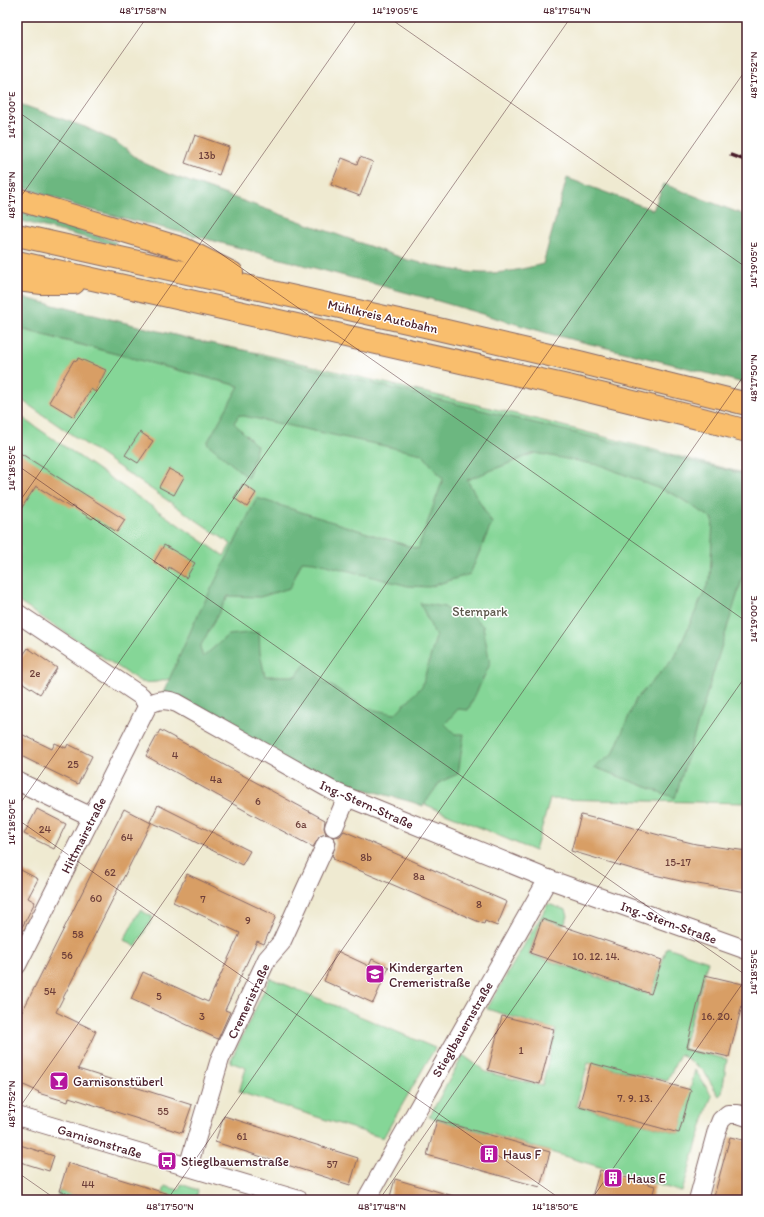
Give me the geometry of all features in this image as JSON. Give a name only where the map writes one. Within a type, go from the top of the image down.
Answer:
[{"type":"highway","points":[[17,199],[184,249],[267,290]]},
{"type":"highway","name":"Mühlkreis Autobahn","points":[[17,234],[579,362],[747,404]]},
{"type":"highway","name":"Mühlkreis Autobahn","points":[[17,262],[572,387],[702,418],[747,431]]},
{"type":"highway","points":[[17,280],[42,283],[114,283]]},
{"type":"street","points":[[17,613],[141,696],[148,705]]},
{"type":"street","name":"Ing.-Stern-Straße","points":[[148,705],[167,699],[178,703],[333,791],[548,878],[747,950]]},
{"type":"street","name":"Hittmairstraße","points":[[17,965],[24,936],[92,817],[148,705]]},
{"type":"street","points":[[17,781],[92,817]]},
{"type":"street","points":[[334,827],[347,797]]},
{"type":"street","name":"Cremeristraße","points":[[188,1167],[220,1059],[267,959],[281,943],[326,844]]},
{"type":"street","name":"Stieglbauernstraße","points":[[366,1200],[548,878]]},
{"type":"street","points":[[698,1200],[721,1120],[728,1114],[738,1114],[747,1117]]},
{"type":"street","name":"Garnisonstraße","points":[[17,1116],[299,1200]]},
{"type":"green space","points":[[17,103],[85,127],[116,142],[142,162],[168,174],[408,260],[462,271],[497,273],[543,264],[567,178],[653,210],[664,184],[747,216],[747,384],[550,334],[438,301],[199,237],[80,207],[17,185]]},
{"type":"green space","points":[[17,210],[116,242],[114,245],[17,220]]},
{"type":"green space","points":[[17,296],[195,340],[258,353],[257,355],[747,475],[747,563],[675,798],[594,767],[613,754],[636,699],[675,657],[710,579],[713,519],[675,495],[603,466],[535,453],[467,480],[492,523],[470,574],[429,587],[408,586],[314,562],[302,561],[290,588],[260,597],[228,596],[200,647],[203,657],[228,635],[259,632],[260,653],[265,676],[296,676],[306,663],[324,682],[366,708],[395,714],[422,686],[436,637],[420,603],[445,607],[453,616],[468,612],[483,626],[490,664],[468,710],[458,709],[445,724],[455,734],[464,734],[458,774],[440,782],[423,806],[297,771],[160,700],[195,621],[257,498],[418,549],[443,479],[422,454],[239,415],[234,423],[257,446],[248,478],[207,443],[239,386],[17,328]]},
{"type":"green space","name":"Sternpark","points":[[17,328],[239,386],[258,353],[524,416],[747,474],[747,803],[550,799],[535,851],[351,773],[180,675],[161,681],[141,682],[17,601],[17,414],[224,556],[231,544],[17,397]]},
{"type":"green space","points":[[548,904],[566,910],[568,916],[564,925],[542,918],[529,954],[651,995],[667,947],[708,961],[683,1049],[727,1059],[722,1093],[719,1096],[703,1070],[680,1054],[667,1081],[588,1063],[576,1106],[679,1133],[695,1070],[712,1096],[682,1192],[498,1136],[429,1117],[463,1055],[486,1072],[542,1086],[556,1030],[487,1009]]},
{"type":"green space","points":[[140,910],[153,917],[136,947],[124,940]]},
{"type":"green space","points":[[270,978],[435,1048],[383,1138],[239,1092],[246,1068],[230,1062]]},
{"type":"green space","points":[[181,1184],[198,1190],[196,1200],[161,1200],[165,1186],[179,1190]]},
{"type":"green space","points":[[59,1191],[89,1200],[57,1200]]},
{"type":"building","points":[[195,135],[229,147],[219,175],[185,163]]},
{"type":"building","points":[[360,157],[373,162],[360,196],[331,185],[342,158],[357,164]]},
{"type":"building","points":[[78,358],[106,370],[95,392],[91,389],[74,417],[49,402],[74,360],[77,361]]},
{"type":"building","points":[[140,432],[153,441],[138,463],[125,455]]},
{"type":"building","points":[[17,451],[125,520],[117,532],[94,517],[92,519],[72,506],[71,508],[36,486],[17,515]]},
{"type":"building","points":[[169,469],[184,477],[174,495],[159,487]]},
{"type":"building","points":[[243,484],[256,493],[247,507],[234,498]]},
{"type":"building","points":[[164,545],[195,563],[186,578],[169,567],[168,570],[154,562]]},
{"type":"building","points":[[28,648],[57,668],[40,694],[17,679],[17,664]]},
{"type":"building","points":[[160,730],[325,820],[324,828],[326,834],[320,836],[313,847],[146,756]]},
{"type":"building","points":[[17,732],[52,749],[55,743],[66,748],[68,744],[92,756],[78,784],[17,754]]},
{"type":"building","points":[[158,805],[250,851],[242,865],[175,832],[150,822]]},
{"type":"building","points":[[37,809],[66,824],[54,849],[24,834]]},
{"type":"building","points":[[124,809],[151,823],[56,1012],[96,1031],[78,1069],[192,1105],[182,1133],[69,1097],[68,1102],[38,1093],[39,1092],[17,1082],[17,1022]]},
{"type":"building","points":[[581,815],[696,844],[747,851],[747,892],[685,882],[646,873],[571,851]]},
{"type":"building","points":[[344,831],[507,902],[497,926],[485,921],[484,924],[333,859],[334,857],[332,856],[336,843],[334,837],[340,836]]},
{"type":"building","points":[[17,868],[38,879],[28,898],[35,902],[17,937]]},
{"type":"building","points":[[187,874],[276,916],[264,944],[257,941],[225,1010],[230,1012],[218,1039],[131,999],[143,972],[208,1002],[240,933],[173,902]]},
{"type":"building","points":[[542,919],[662,960],[651,994],[530,953]]},
{"type":"building","points":[[337,951],[369,966],[372,959],[389,967],[373,1003],[324,981]]},
{"type":"building","points":[[705,975],[747,985],[729,1057],[687,1047]]},
{"type":"building","points":[[502,1016],[554,1029],[540,1084],[488,1070]]},
{"type":"building","points":[[591,1063],[691,1090],[679,1133],[579,1106]]},
{"type":"building","points":[[224,1116],[358,1158],[350,1185],[215,1142]]},
{"type":"building","name":"Haus F","points":[[437,1120],[550,1152],[540,1187],[427,1155]]},
{"type":"building","points":[[730,1137],[747,1141],[747,1191],[745,1200],[713,1200]]},
{"type":"building","points":[[17,1144],[54,1156],[49,1171],[17,1161]]},
{"type":"building","points":[[68,1163],[178,1197],[178,1200],[90,1200],[59,1191]]},
{"type":"building","name":"Haus E","points":[[600,1170],[655,1186],[651,1200],[591,1200]]},
{"type":"building","points":[[395,1179],[453,1196],[452,1200],[389,1200]]},
{"type":"railway","points":[[731,155],[747,161]]},
{"type":"place","name":"Kindergarten Cremeristraße","points":[[375,974]]},
{"type":"place","name":"Garnisonstüberl","points":[[59,1081]]},
{"type":"place","name":"Haus F","points":[[489,1154]]},
{"type":"place","name":"Stieglbauernstraße","points":[[167,1161]]},
{"type":"place","name":"Haus E","points":[[613,1178]]}]
